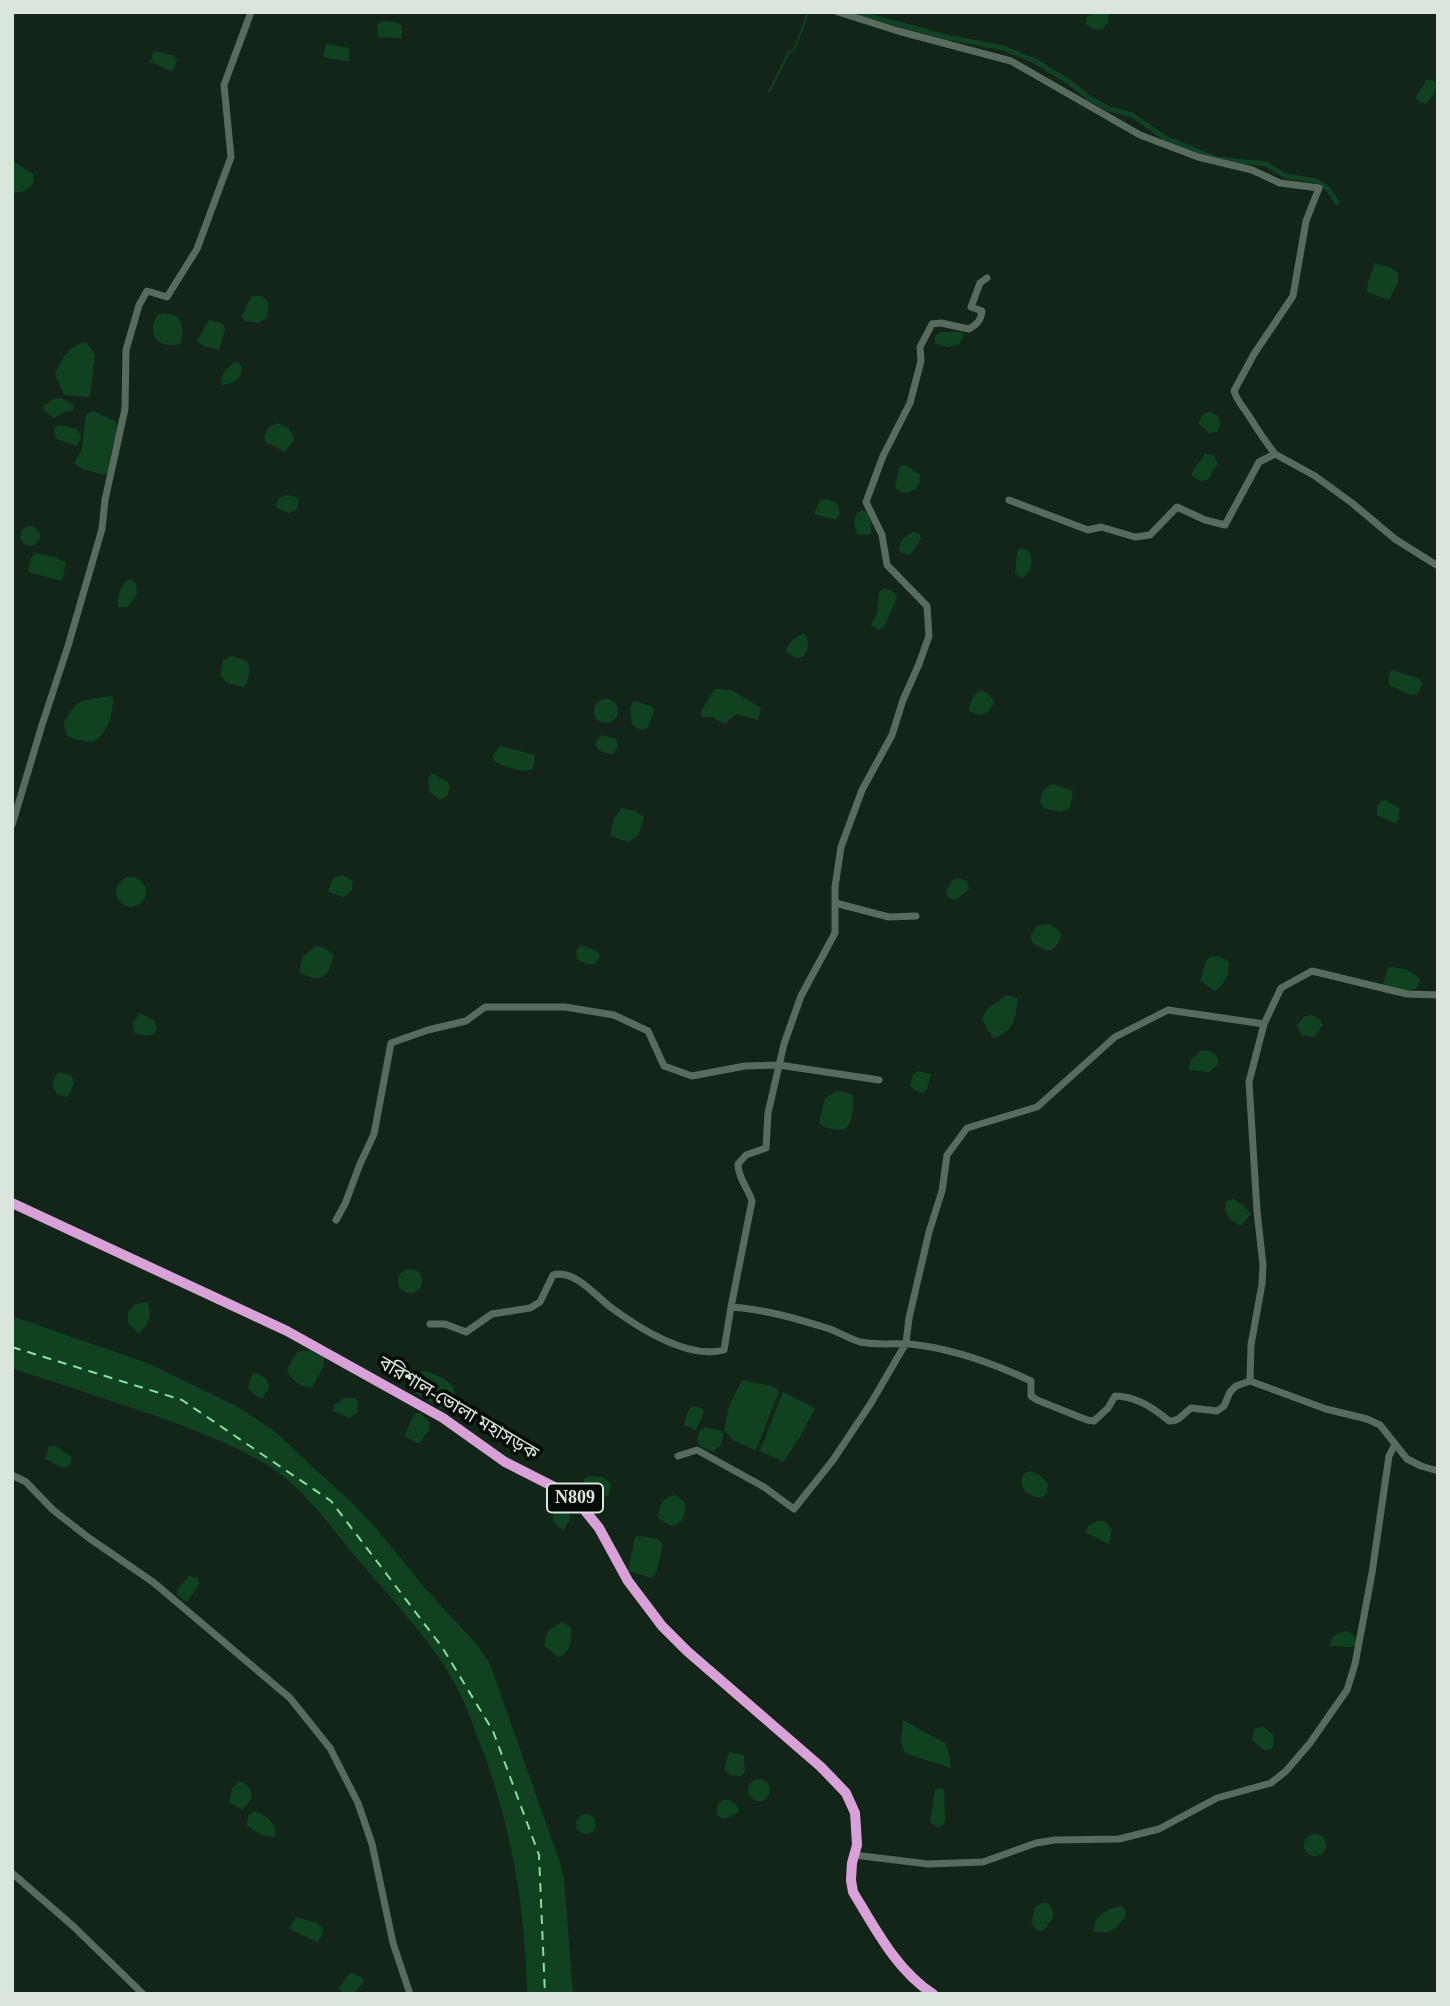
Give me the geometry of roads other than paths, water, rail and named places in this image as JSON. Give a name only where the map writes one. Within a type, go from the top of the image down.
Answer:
[{"type":"highway","name":"বরিশাল-ভোলা মহাসড়ক","points":[[12,1203],[288,1331],[443,1418],[505,1462],[575,1497],[599,1528],[628,1581],[662,1626],[687,1651],[821,1767],[846,1793],[855,1813],[857,1845],[851,1880],[853,1892],[895,1959],[907,1973],[933,1994]]},
{"type":"street","points":[[12,825],[102,529],[105,500],[125,409],[126,350],[139,305],[147,291],[167,297],[197,249],[231,157],[223,85],[251,12]]},
{"type":"street","points":[[838,12],[1011,61],[1140,135],[1198,157],[1252,170],[1280,183],[1319,188],[1306,221],[1293,296],[1254,354],[1234,391],[1238,405],[1246,411],[1261,437],[1275,454],[1315,476],[1395,539],[1438,566]]},
{"type":"street","points":[[430,1324],[445,1324],[466,1332],[492,1314],[530,1308],[540,1303],[553,1275],[559,1273],[581,1283],[609,1306],[669,1343],[712,1353],[724,1350],[752,1201],[748,1187],[738,1174],[738,1164],[746,1155],[766,1148],[768,1113],[784,1044],[801,996],[835,933],[835,887],[841,847],[862,790],[891,735],[929,636],[927,606],[887,565],[882,534],[866,502],[884,456],[910,403],[921,361],[920,347],[923,337],[932,324],[941,323],[969,329],[981,320],[982,311],[971,307],[980,283],[987,278]]},
{"type":"street","points":[[1009,500],[1072,526],[1088,530],[1101,527],[1135,537],[1150,536],[1177,507],[1205,520],[1225,525],[1259,462],[1275,454]]},
{"type":"street","points":[[835,903],[889,917],[916,916]]},
{"type":"street","points":[[1250,1381],[1251,1345],[1263,1265],[1249,1082],[1264,1024],[1281,988],[1312,971],[1407,994],[1438,995]]},
{"type":"street","points":[[336,1220],[374,1134],[391,1043],[466,1021],[485,1007],[565,1007],[614,1015],[648,1031],[664,1066],[692,1076],[744,1066],[779,1065],[879,1080]]},
{"type":"street","points":[[678,1456],[697,1450],[764,1487],[794,1508],[833,1460],[906,1343],[909,1318],[929,1233],[942,1191],[947,1155],[967,1128],[1037,1107],[1115,1037],[1168,1010],[1264,1024]]},
{"type":"street","points":[[730,1307],[764,1311],[802,1321],[848,1335],[856,1341],[906,1343],[964,1355],[1031,1381],[1031,1396],[1037,1400],[1094,1421],[1108,1408],[1115,1396],[1139,1401],[1169,1421],[1175,1421],[1191,1408],[1217,1411],[1224,1406],[1236,1386],[1250,1381],[1326,1409],[1380,1425],[1407,1459],[1438,1471]]},
{"type":"street","points":[[854,1855],[928,1864],[983,1862],[1036,1843],[1119,1839],[1159,1829],[1217,1798],[1250,1791],[1271,1783],[1286,1772],[1324,1726],[1348,1690],[1372,1573],[1390,1456],[1395,1444]]},
{"type":"street","points":[[12,1475],[26,1482],[53,1510],[153,1582],[196,1617],[289,1698],[330,1748],[358,1802],[372,1844],[393,1943],[410,1994]]},
{"type":"street","points":[[12,1873],[73,1926],[144,1994]]},
{"type":"waterway","points":[[769,92],[789,52],[794,51],[808,12]]},
{"type":"waterway","points":[[854,12],[946,37],[1003,48],[1035,61],[1089,98],[1109,109],[1132,115],[1165,138],[1217,159],[1266,164],[1285,176],[1317,181],[1328,189],[1337,202]]}]
